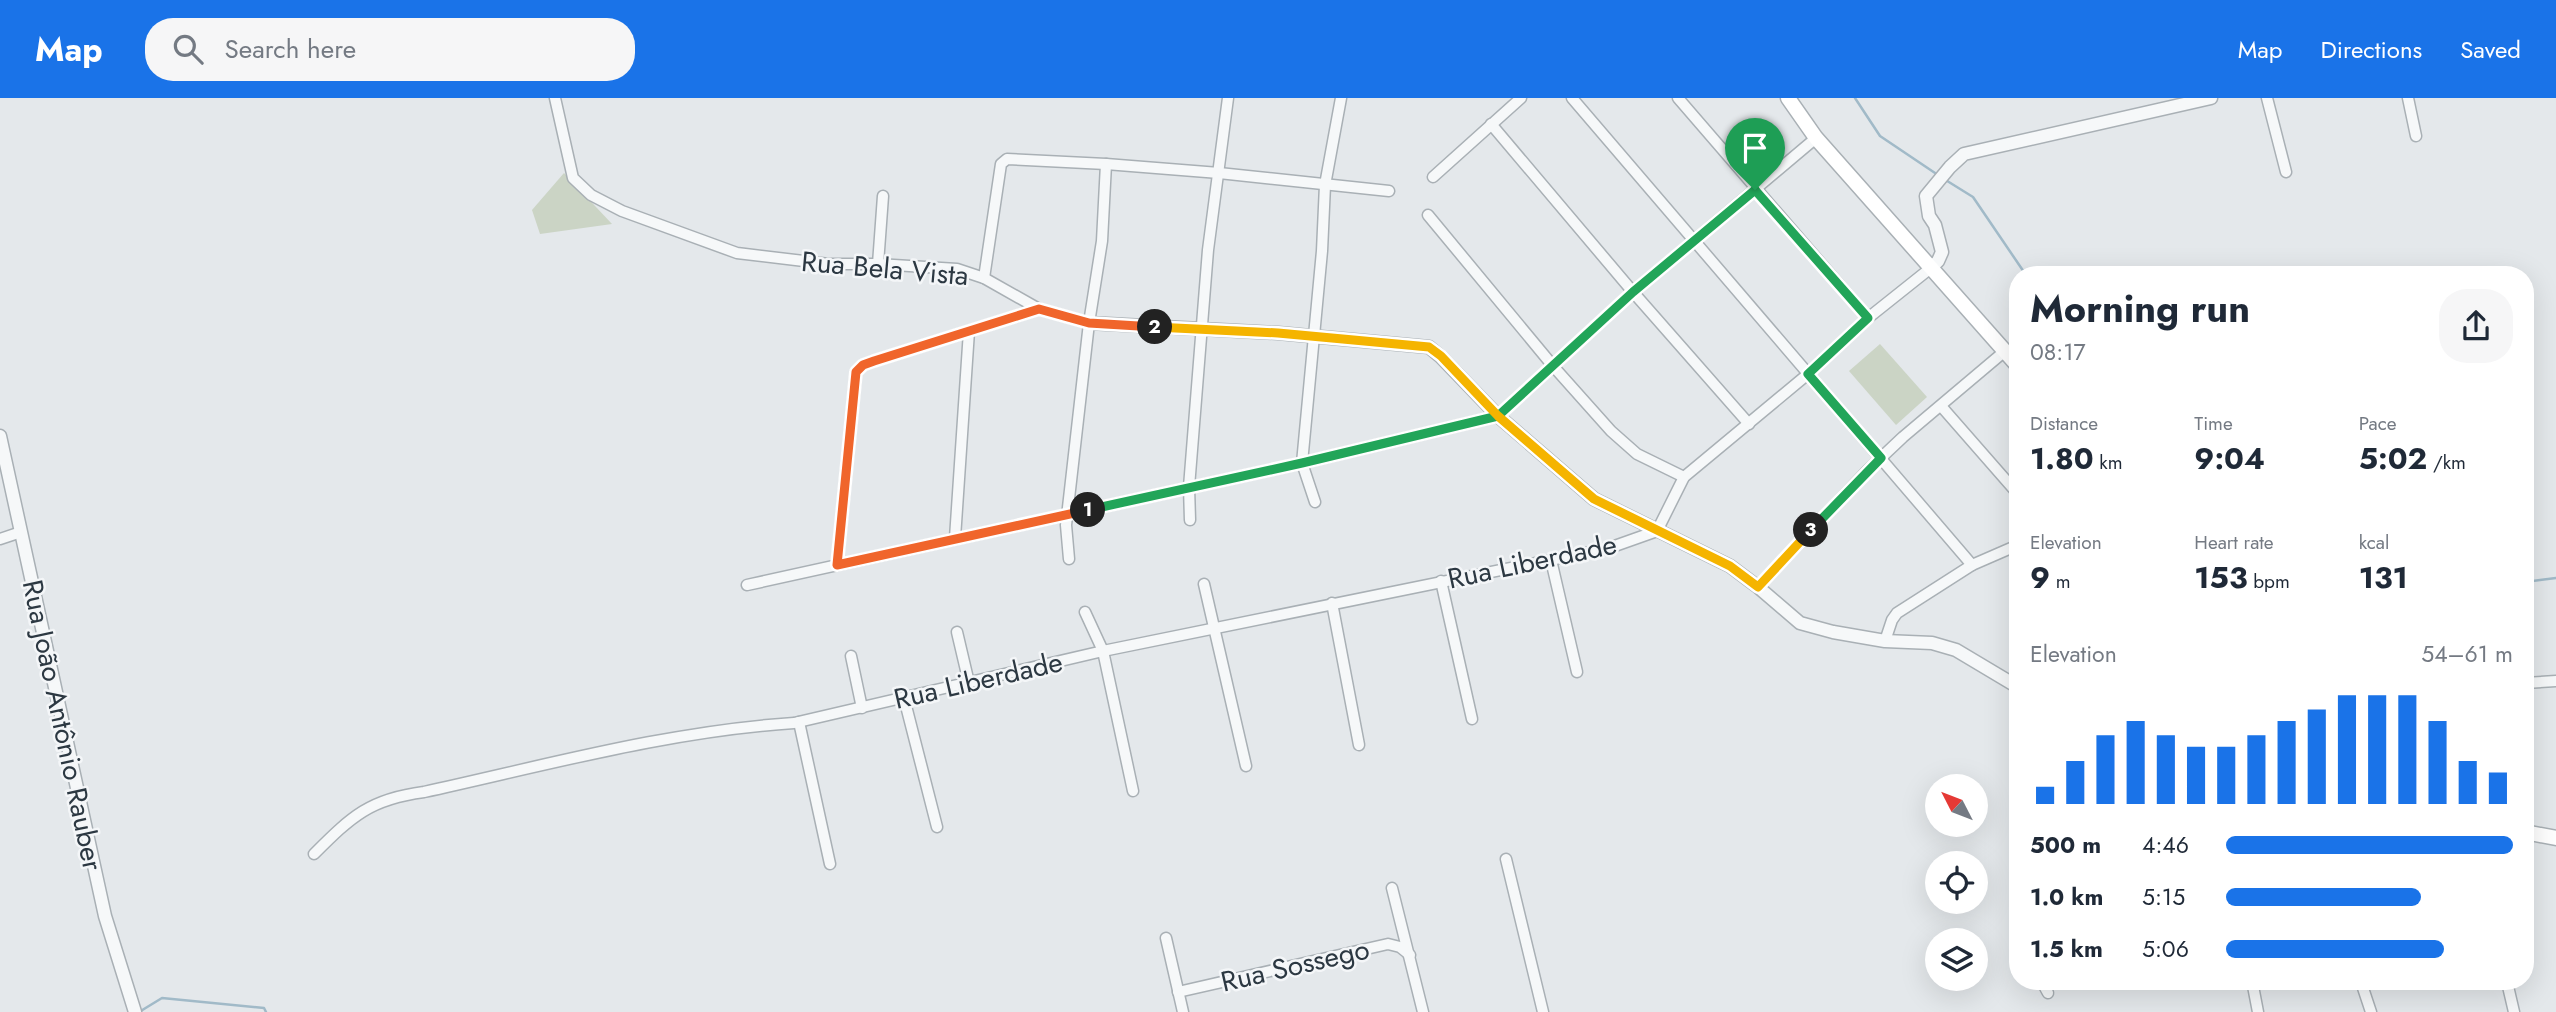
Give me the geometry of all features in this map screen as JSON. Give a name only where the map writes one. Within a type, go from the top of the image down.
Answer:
[{"type":"main road","points":[[1788,98],[1816,138],[2009,356]]},
{"type":"main road","points":[[2534,834],[2556,838]]},
{"type":"street","name":"Rua Bela Vista","points":[[555,98],[573,178],[591,195],[622,211],[737,253],[829,264],[957,269],[984,278],[1039,309],[1089,323],[1314,336],[1429,347],[1441,356],[1498,416],[1594,499],[1730,566],[1800,623],[1833,632],[1885,640],[1932,643],[1956,650],[2009,682]]},
{"type":"street","points":[[1190,520],[1189,487],[1208,250],[1228,98]]},
{"type":"street","points":[[1315,502],[1302,463],[1325,185],[1341,98]]},
{"type":"street","points":[[1433,177],[1521,98]]},
{"type":"street","points":[[1572,98],[1972,565]]},
{"type":"street","points":[[1678,98],[1868,318]]},
{"type":"street","points":[[1657,531],[1684,477],[1938,261],[1942,252],[1935,225],[1929,216],[1926,195],[1964,154],[2211,98]]},
{"type":"street","points":[[2267,98],[2286,172]]},
{"type":"street","points":[[2408,98],[2416,136]]},
{"type":"street","points":[[1491,124],[1749,424]]},
{"type":"street","points":[[747,585],[1302,463],[1498,416],[1633,292],[1816,138]]},
{"type":"street","points":[[984,278],[1001,164],[1007,159],[1219,173],[1389,191]]},
{"type":"street","points":[[1069,559],[1067,515],[1089,323],[1102,241],[1107,164]]},
{"type":"street","points":[[878,264],[883,196]]},
{"type":"street","points":[[1428,215],[1553,366],[1611,430],[1637,454],[1684,477]]},
{"type":"street","points":[[837,565],[856,372],[863,365],[874,361],[1039,309]]},
{"type":"street","points":[[955,538],[969,331]]},
{"type":"street","points":[[1758,587],[1881,458],[2005,351]]},
{"type":"street","points":[[1941,406],[2009,484]]},
{"type":"street","name":"Rua João Antônio Rauber","points":[[0,436],[105,916],[134,1009]]},
{"type":"street","name":"Rua Liberdade","points":[[314,854],[365,809],[394,796],[424,792],[659,740],[799,722],[1103,651],[1609,548],[1657,531]]},
{"type":"street","points":[[0,540],[21,532]]},
{"type":"street","points":[[1885,640],[1897,613],[1972,565],[2009,549]]},
{"type":"street","points":[[1551,560],[1577,672]]},
{"type":"street","points":[[1441,581],[1472,719]]},
{"type":"street","points":[[1204,584],[1246,766]]},
{"type":"street","points":[[1332,603],[1359,745]]},
{"type":"street","points":[[1085,612],[1103,651],[1133,791]]},
{"type":"street","points":[[957,632],[969,682]]},
{"type":"street","points":[[851,656],[862,708]]},
{"type":"street","points":[[2534,682],[2556,681]]},
{"type":"street","points":[[904,698],[937,827]]},
{"type":"street","points":[[799,722],[830,864]]},
{"type":"street","points":[[1506,859],[1543,1012]]},
{"type":"street","points":[[1392,888],[1423,1012]]},
{"type":"street","points":[[1167,938],[1183,1012]]},
{"type":"street","name":"Rua Sossego","points":[[1178,992],[1388,944],[1410,954]]},
{"type":"street","points":[[2254,990],[2258,1012]]},
{"type":"street","points":[[2364,990],[2371,1012]]},
{"type":"street","points":[[2509,990],[2514,1012]]},
{"type":"green space","points":[[564,173],[612,224],[540,234],[532,210]]},
{"type":"green space","points":[[1880,344],[1927,397],[1896,425],[1849,371]]},
{"type":"waterway","points":[[1855,98],[1880,136],[1938,175]]},
{"type":"waterway","points":[[1944,179],[1973,197],[2020,266]]},
{"type":"waterway","points":[[2534,581],[2556,578]]},
{"type":"waterway","points":[[139,1012],[162,998],[264,1008],[266,1012]]},
{"type":"route","points":[[1755,190],[1633,292],[1498,416],[1302,463],[837,565],[856,372],[863,365],[874,361],[1039,309],[1089,323],[1278,333],[1429,347],[1441,356],[1498,416],[1594,499],[1730,566],[1758,587],[1881,458],[1808,374],[1868,318],[1755,190]]}]
